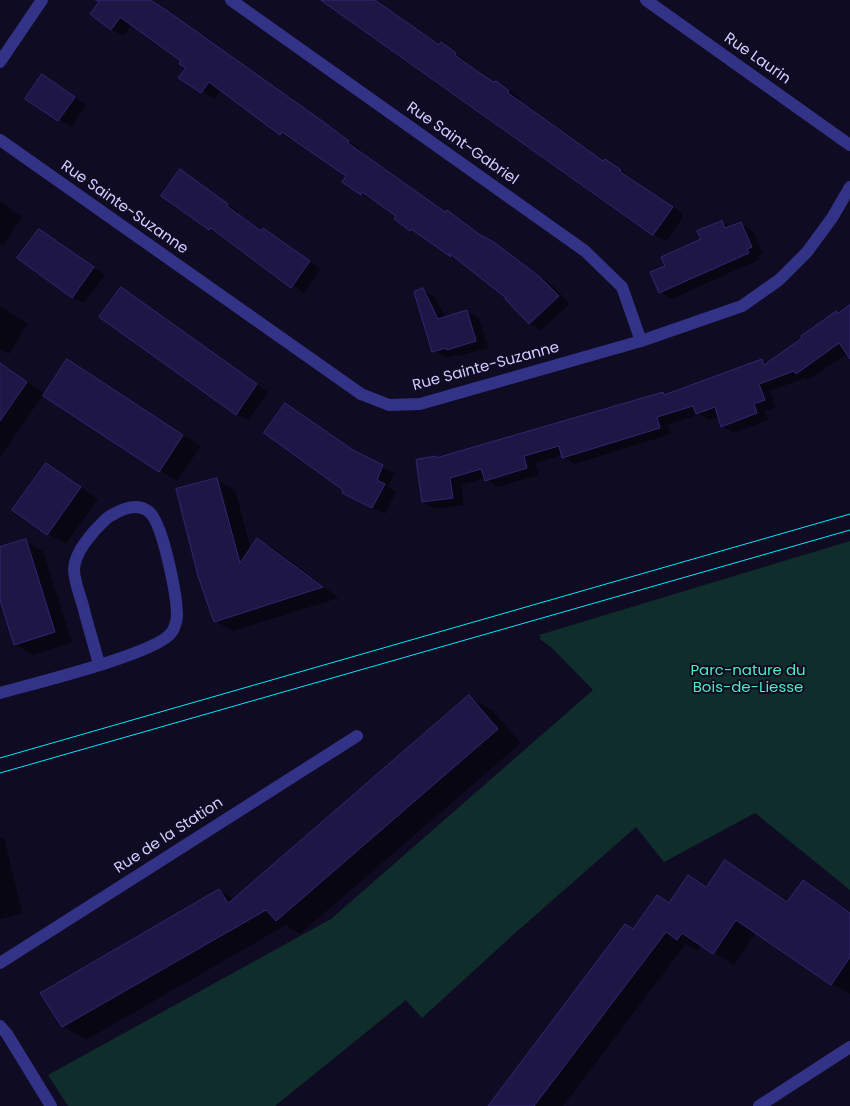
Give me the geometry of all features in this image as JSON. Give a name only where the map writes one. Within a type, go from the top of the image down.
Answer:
[{"type":"street","points":[[0,62],[42,0]]},
{"type":"street","name":"Rue Saint-Gabriel","points":[[232,0],[585,251],[622,287],[641,341]]},
{"type":"street","name":"Rue Laurin","points":[[646,0],[850,145]]},
{"type":"street","name":"Rue Sainte-Suzanne","points":[[0,140],[361,394],[389,405],[420,404],[641,341],[742,306],[779,280],[806,252],[832,218],[850,187]]},
{"type":"street","points":[[0,693],[131,655],[171,634],[177,618],[173,581],[163,543],[155,520],[148,511],[135,507],[122,509],[108,516],[85,541],[77,557],[74,569],[99,664]]},
{"type":"street","name":"Rue de la Station","points":[[0,963],[357,736]]},
{"type":"street","points":[[0,1026],[7,1034],[51,1106]]},
{"type":"street","points":[[759,1106],[850,1047]]},
{"type":"green space","name":"Parc-nature du Bois-de-Liesse","points":[[850,541],[850,890],[755,813],[664,862],[636,827],[422,1018],[406,1000],[275,1106],[68,1106],[48,1075],[331,919],[593,690],[553,649],[539,638],[541,637],[539,635]]},
{"type":"building","points":[[96,0],[150,0],[166,10],[318,118],[349,141],[348,143],[445,212],[447,210],[479,234],[495,243],[540,277],[559,296],[529,324],[506,298],[449,253],[451,257],[411,229],[410,231],[394,219],[396,216],[362,192],[361,195],[342,182],[346,176],[282,132],[280,135],[209,82],[201,93],[178,78],[186,68],[179,64],[181,61],[120,17],[111,30],[90,14],[99,2]]},
{"type":"building","points":[[321,0],[375,0],[439,45],[441,42],[474,69],[493,82],[496,81],[509,91],[508,93],[603,161],[605,159],[621,170],[619,171],[673,207],[653,235]]},
{"type":"building","points":[[42,74],[75,97],[58,121],[25,99]]},
{"type":"building","points":[[180,169],[261,231],[263,228],[310,261],[291,288],[211,228],[209,230],[161,196]]},
{"type":"building","points":[[722,221],[725,228],[741,222],[752,247],[747,249],[749,253],[659,293],[650,272],[665,266],[661,257],[701,239],[697,231]]},
{"type":"building","points":[[39,229],[94,267],[72,298],[17,258]]},
{"type":"building","points":[[121,287],[257,384],[236,415],[99,317]]},
{"type":"building","points":[[423,288],[438,319],[467,310],[476,341],[447,350],[446,348],[432,352],[414,292]]},
{"type":"building","points":[[850,305],[850,359],[839,343],[796,374],[794,371],[759,384],[765,400],[754,404],[757,413],[721,427],[715,407],[696,414],[693,406],[657,417],[660,428],[562,458],[559,446],[524,456],[527,468],[485,481],[481,469],[450,478],[453,498],[422,502],[416,460],[418,459],[436,456],[436,458],[663,392],[664,395],[762,359],[764,365],[836,311],[838,313]]},
{"type":"building","points":[[67,359],[183,435],[159,472],[43,396]]},
{"type":"building","points":[[0,363],[27,382],[0,421]]},
{"type":"building","points":[[285,403],[353,450],[383,465],[377,480],[385,484],[372,508],[342,493],[343,490],[264,433]]},
{"type":"building","points":[[46,463],[81,487],[47,535],[12,510]]},
{"type":"building","points":[[217,478],[240,563],[257,538],[323,587],[214,622],[198,576],[176,489]]},
{"type":"building","points":[[26,539],[55,632],[14,645],[0,600],[0,547]]},
{"type":"building","points":[[469,695],[498,729],[276,921],[266,910],[62,1027],[40,993],[219,889],[228,903]]},
{"type":"building","points":[[725,860],[787,902],[803,880],[850,913],[850,957],[831,985],[736,920],[713,954],[682,933],[677,940],[666,932],[534,1106],[488,1106],[625,924],[633,929],[657,895],[669,903],[688,875],[706,887]]},
{"type":"tram line","points":[[0,758],[850,514]]},
{"type":"tram line","points":[[0,773],[850,530]]}]
